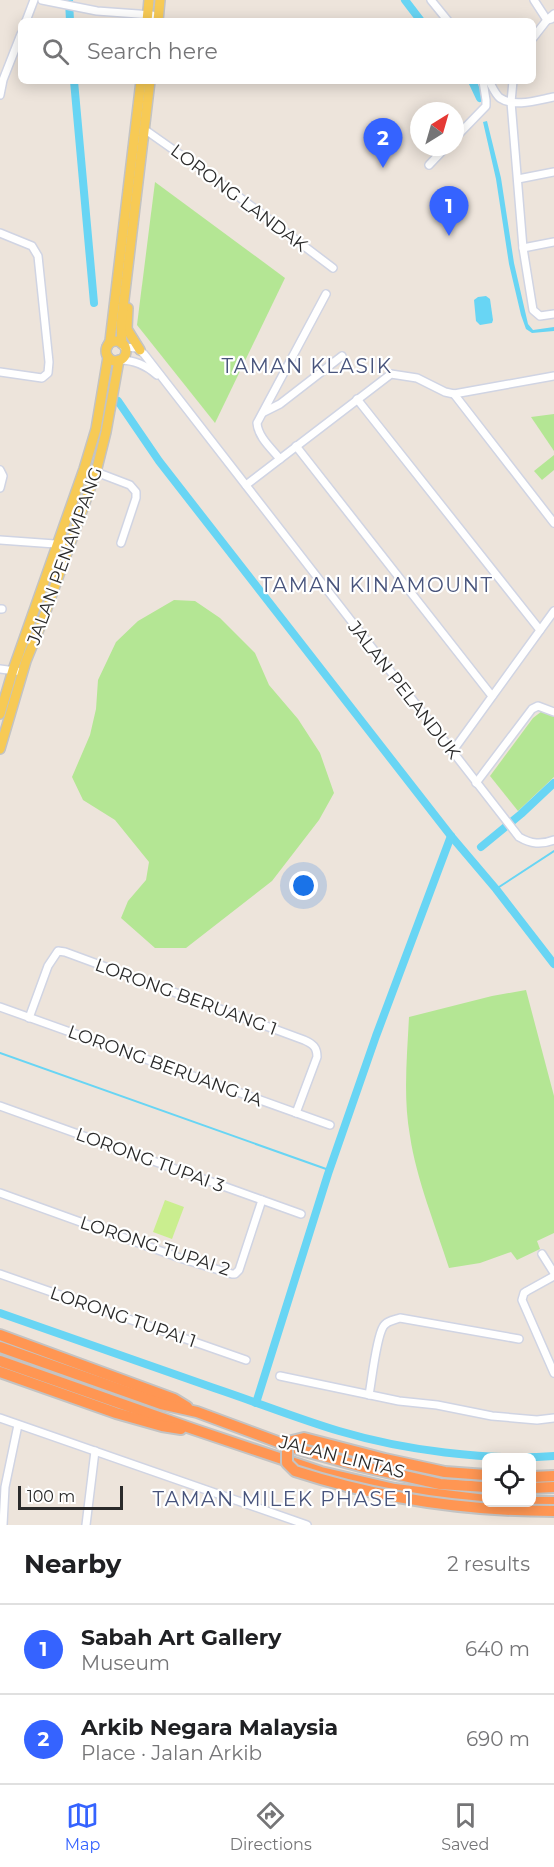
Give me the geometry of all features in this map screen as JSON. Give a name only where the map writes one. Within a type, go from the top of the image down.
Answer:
[{"type":"highway","name":"JALAN LINTAS","points":[[0,1335],[174,1399],[197,1412]]},
{"type":"highway","name":"JALAN LINTAS","points":[[0,1347],[161,1404],[197,1412],[294,1448],[440,1484],[482,1487]]},
{"type":"highway","name":"JALAN LINTAS","points":[[0,1361],[193,1430],[338,1476],[394,1489],[482,1500]]},
{"type":"highway","name":"JALAN LINTAS","points":[[0,1372],[116,1413],[162,1426],[193,1430]]},
{"type":"highway","points":[[482,1475],[445,1472],[304,1438],[292,1441],[287,1447],[286,1454],[287,1463],[295,1472],[386,1496],[471,1508],[554,1511]]},
{"type":"highway","points":[[536,1477],[554,1476]]},
{"type":"highway","points":[[536,1488],[554,1487]]},
{"type":"highway","points":[[536,1502],[554,1502]]},
{"type":"main road","points":[[147,18],[149,0]]},
{"type":"main road","points":[[158,18],[160,0]]},
{"type":"main road","name":"JALAN PENAMPANG","points":[[0,749],[18,671],[96,429],[110,341],[141,84]]},
{"type":"main road","name":"JALAN PENAMPANG","points":[[0,714],[50,601],[96,472],[111,408],[119,360],[125,355],[120,325],[150,84]]},
{"type":"main road","points":[[134,139],[144,129],[139,102]]},
{"type":"main road","points":[[128,261],[130,287],[127,329],[140,350]]},
{"type":"main road","points":[[119,360],[113,360],[107,356],[111,343],[115,341],[123,346]]},
{"type":"street","points":[[27,18],[34,0]]},
{"type":"street","points":[[42,0],[158,18]]},
{"type":"street","points":[[431,0],[446,18]]},
{"type":"street","points":[[534,0],[552,18],[536,35]]},
{"type":"street","points":[[0,95],[2,79],[18,41]]},
{"type":"street","points":[[464,129],[486,106],[483,84]]},
{"type":"street","points":[[491,84],[500,98],[511,102],[523,103],[554,97]]},
{"type":"street","points":[[513,84],[511,102],[523,248],[533,310],[536,314],[544,316],[554,314]]},
{"type":"street","name":"LORONG LANDAK","points":[[144,129],[222,184],[333,268]]},
{"type":"street","points":[[429,165],[438,156]]},
{"type":"street","points":[[518,179],[554,171]]},
{"type":"street","points":[[0,233],[32,246],[38,256],[49,362],[48,373],[42,378],[0,372]]},
{"type":"street","points":[[523,248],[554,243]]},
{"type":"street","points":[[280,459],[258,430],[257,423],[326,294]]},
{"type":"street","points":[[123,346],[140,350]]},
{"type":"street","name":"JALAN PELANDUK","points":[[140,350],[172,388],[519,837],[538,844],[554,840]]},
{"type":"street","points":[[264,412],[280,404],[342,356]]},
{"type":"street","name":"JALAN PELANDUK","points":[[119,360],[130,360],[146,366],[172,388]]},
{"type":"street","points":[[246,485],[391,374],[417,378],[453,394],[554,376]]},
{"type":"street","points":[[453,394],[554,523]]},
{"type":"street","points":[[357,399],[540,630]]},
{"type":"street","points":[[296,446],[492,696]]},
{"type":"street","points":[[96,472],[130,485],[137,495],[121,543]]},
{"type":"street","points":[[0,488],[2,473]]},
{"type":"street","points":[[0,540],[69,545]]},
{"type":"street","points":[[452,752],[554,611]]},
{"type":"street","points":[[0,669],[18,671]]},
{"type":"street","points":[[476,783],[532,710],[538,706],[554,712]]},
{"type":"street","name":"LORONG BERUANG 1","points":[[29,1018],[48,966],[58,951],[65,952],[314,1045],[317,1057],[296,1113]]},
{"type":"street","name":"LORONG BERUANG 1A","points":[[0,1007],[330,1125]]},
{"type":"street","name":"LORONG TUPAI 3","points":[[0,1106],[301,1214]]},
{"type":"street","name":"LORONG TUPAI 2","points":[[0,1193],[183,1259],[232,1274],[239,1270],[262,1200]]},
{"type":"street","points":[[542,1254],[554,1274],[524,1293],[522,1300],[554,1373]]},
{"type":"street","name":"LORONG TUPAI 1","points":[[0,1274],[246,1360]]},
{"type":"street","points":[[369,1395],[380,1336],[388,1322],[400,1318],[519,1339]]},
{"type":"street","points":[[280,1376],[369,1395],[492,1416],[537,1420],[554,1418]]},
{"type":"street","points":[[0,1418],[307,1525]]},
{"type":"street","points":[[3,1525],[4,1487],[18,1425]]},
{"type":"street","points":[[86,1525],[95,1451]]},
{"type":"green space","points":[[155,182],[285,278],[215,423],[137,325]]},
{"type":"green space","points":[[554,414],[554,451],[531,417]]},
{"type":"green space","points":[[554,455],[554,470],[542,480],[534,471]]},
{"type":"green space","points":[[174,600],[195,601],[220,618],[255,653],[269,685],[298,719],[320,753],[334,793],[319,820],[272,881],[186,948],[155,948],[121,918],[128,901],[146,880],[149,862],[115,820],[83,800],[72,777],[90,735],[96,709],[98,680],[116,642],[138,621]]},
{"type":"green space","points":[[546,708],[554,711],[554,777],[518,811],[490,776],[533,718]]},
{"type":"green space","points":[[526,990],[554,1096],[554,1233],[537,1241],[540,1249],[517,1260],[511,1252],[480,1263],[449,1268],[422,1185],[410,1136],[406,1092],[409,1017]]},
{"type":"green space","points":[[165,1200],[184,1207],[172,1239],[153,1232]]},
{"type":"water","points":[[487,121],[501,178],[514,263],[528,324],[533,330],[554,327],[554,331],[532,333],[526,329],[521,315],[509,264],[496,179],[483,122]]},
{"type":"water","points":[[486,296],[490,299],[493,320],[492,323],[480,325],[476,321],[474,300]]},
{"type":"waterway","points":[[69,0],[70,18]]},
{"type":"waterway","points":[[405,0],[419,18]]},
{"type":"waterway","points":[[74,84],[94,303]]},
{"type":"waterway","points":[[473,84],[480,98]]},
{"type":"waterway","points":[[118,401],[159,461],[451,836],[496,889],[554,964]]},
{"type":"waterway","points":[[481,847],[554,783]]},
{"type":"waterway","points":[[256,1403],[328,1174],[376,1036],[451,836]]},
{"type":"waterway","points":[[496,889],[554,851]]},
{"type":"waterway","points":[[0,1053],[329,1170]]},
{"type":"waterway","points":[[0,1313],[307,1421],[364,1438],[417,1449],[473,1455],[554,1456]]},
{"type":"place","name":"Arkib Negara Malaysia","points":[[383,168]]},
{"type":"place","name":"Sabah Art Gallery","points":[[449,236]]},
{"type":"district","name":"TAMAN KLASIK","points":[[307,366]]},
{"type":"district","name":"TAMAN KINAMOUNT","points":[[377,585]]},
{"type":"district","name":"TAMAN MILEK PHASE 1","points":[[283,1499]]}]
